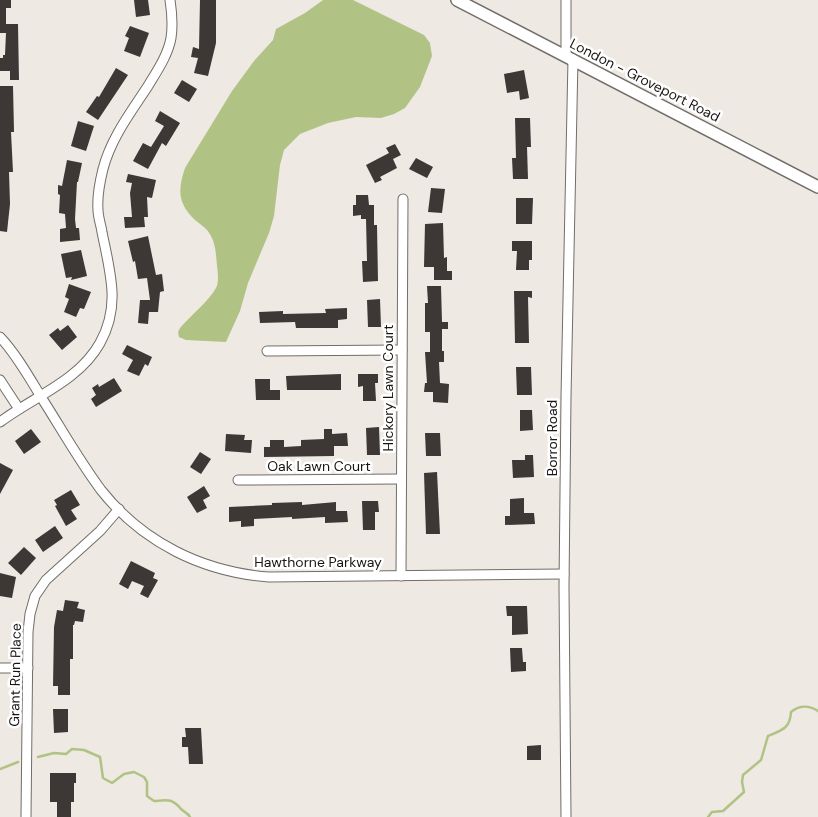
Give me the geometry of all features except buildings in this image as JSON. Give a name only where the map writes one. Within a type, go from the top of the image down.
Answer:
[{"type":"main road","name":"London - Groveport Road","points":[[457,0],[818,186]]},
{"type":"street","points":[[0,422],[64,381],[87,362],[92,357],[107,329],[112,314],[113,298],[98,210],[103,170],[116,136],[165,56],[171,39],[172,16],[170,0]]},
{"type":"street","name":"Borror Road","points":[[566,0],[570,58],[564,574],[566,817]]},
{"type":"street","name":"Hickory Lawn Court","points":[[401,576],[403,200]]},
{"type":"street","name":"Hawthorne Parkway","points":[[0,337],[40,395],[92,477],[119,509],[149,536],[170,549],[205,565],[233,573],[269,577],[564,574]]},
{"type":"street","points":[[267,352],[402,350]]},
{"type":"street","points":[[0,380],[19,409]]},
{"type":"street","name":"Oak Lawn Court","points":[[238,480],[401,479]]},
{"type":"street","name":"Grant Run Place","points":[[26,817],[28,632],[35,596],[46,580],[100,531],[119,509]]},
{"type":"street","points":[[0,668],[28,668]]},
{"type":"shaded area","points":[[323,0],[353,0],[424,35],[430,43],[432,56],[420,87],[405,108],[394,114],[381,118],[356,117],[328,123],[300,134],[284,150],[280,165],[274,216],[269,233],[248,283],[240,311],[226,342],[186,340],[179,337],[178,332],[180,328],[213,293],[217,286],[218,277],[213,239],[206,229],[189,214],[182,202],[180,189],[185,168],[232,91],[254,61],[273,40],[276,29],[305,13]]},
{"type":"waterway","points":[[708,817],[712,812],[723,811],[744,792],[743,775],[761,760],[768,736],[785,728],[789,722],[791,712],[804,707],[818,711]]},
{"type":"waterway","points":[[38,757],[54,753],[66,754],[72,749],[84,750],[100,757],[103,778],[112,783],[124,774],[134,772],[144,777],[147,782],[147,796],[154,801],[172,801],[190,817]]},
{"type":"waterway","points":[[0,769],[18,762]]}]
